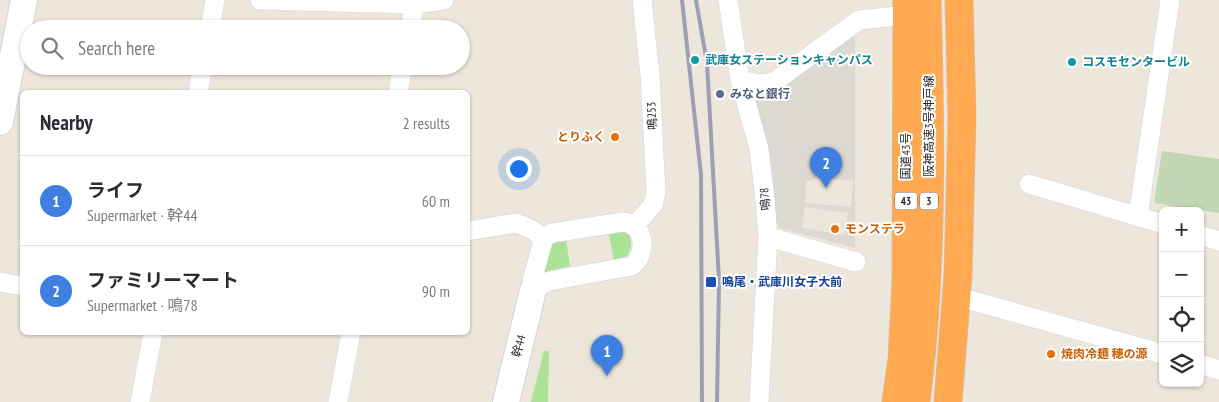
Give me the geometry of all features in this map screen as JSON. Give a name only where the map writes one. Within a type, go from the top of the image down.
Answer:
[{"type":"highway","points":[[948,402],[958,275],[962,116],[960,0]]},
{"type":"highway","points":[[963,402],[970,300],[976,0]]},
{"type":"highway","name":"国道43号","points":[[896,402],[902,359],[906,280],[914,5]]},
{"type":"highway","name":"阪神高速3号神戸線","points":[[914,5],[931,115],[927,274],[916,402]]},
{"type":"street","points":[[20,20],[24,0]]},
{"type":"street","points":[[212,20],[215,0]]},
{"type":"street","points":[[260,0],[415,2],[444,0]]},
{"type":"street","name":"鳴253","points":[[635,225],[653,205],[656,192],[650,76],[642,0]]},
{"type":"street","name":"鳴78","points":[[728,0],[740,80],[759,149],[768,237],[759,402]]},
{"type":"street","points":[[1138,217],[1170,0]]},
{"type":"street","points":[[412,20],[415,2]]},
{"type":"street","points":[[740,80],[761,84],[774,82],[859,20],[914,5]]},
{"type":"street","points":[[0,122],[20,20]]},
{"type":"street","points":[[198,90],[201,75]]},
{"type":"street","points":[[398,90],[401,75]]},
{"type":"street","points":[[1029,184],[1159,223]]},
{"type":"street","points":[[630,222],[635,225],[639,232],[643,248],[642,256],[632,266],[549,281],[533,290],[532,280],[544,238],[552,233],[630,222]]},
{"type":"street","points":[[470,231],[516,223],[531,229],[544,238]]},
{"type":"street","points":[[1204,236],[1219,241]]},
{"type":"street","points":[[768,237],[856,262]]},
{"type":"street","points":[[0,282],[20,286]]},
{"type":"street","name":"幹44","points":[[506,402],[533,290]]},
{"type":"street","points":[[970,300],[1159,353]]},
{"type":"street","points":[[140,402],[152,335]]},
{"type":"street","points":[[338,402],[350,335]]},
{"type":"street","points":[[1204,365],[1219,370]]},
{"type":"green space","points":[[1162,151],[1219,159],[1219,213],[1204,211],[1204,207],[1180,207],[1154,203]]},
{"type":"green space","points":[[619,229],[629,235],[631,248],[627,256],[614,260],[608,231]]},
{"type":"green space","points":[[566,239],[570,266],[540,273],[551,242]]},
{"type":"green space","points":[[544,351],[549,351],[548,402],[531,402]]},
{"type":"shaded area","points":[[855,32],[855,248],[780,228],[774,223],[754,104],[756,97],[760,93],[779,89]],"holes":[[[816,178],[853,181],[851,207],[805,203],[806,182]],[[805,207],[848,213],[845,235],[802,228]]]},
{"type":"railway","points":[[682,0],[701,175],[702,402]]},
{"type":"railway","points":[[696,0],[707,63],[719,280],[717,402]]},
{"type":"place","name":"武庫女ステーションキャンパス","points":[[695,60]]},
{"type":"place","name":"コスモセンタービル","points":[[1072,62]]},
{"type":"place","name":"みなと銀行","points":[[720,94]]},
{"type":"place","name":"とりふく","points":[[615,137]]},
{"type":"place","name":"ファミリーマート","points":[[826,188]]},
{"type":"place","name":"モンステラ","points":[[835,229]]},
{"type":"place","name":"鳴尾・武庫川女子大前","points":[[711,282]]},
{"type":"place","name":"焼肉冷麺 穂の源","points":[[1051,354]]},
{"type":"place","name":"ライフ","points":[[607,376]]}]
